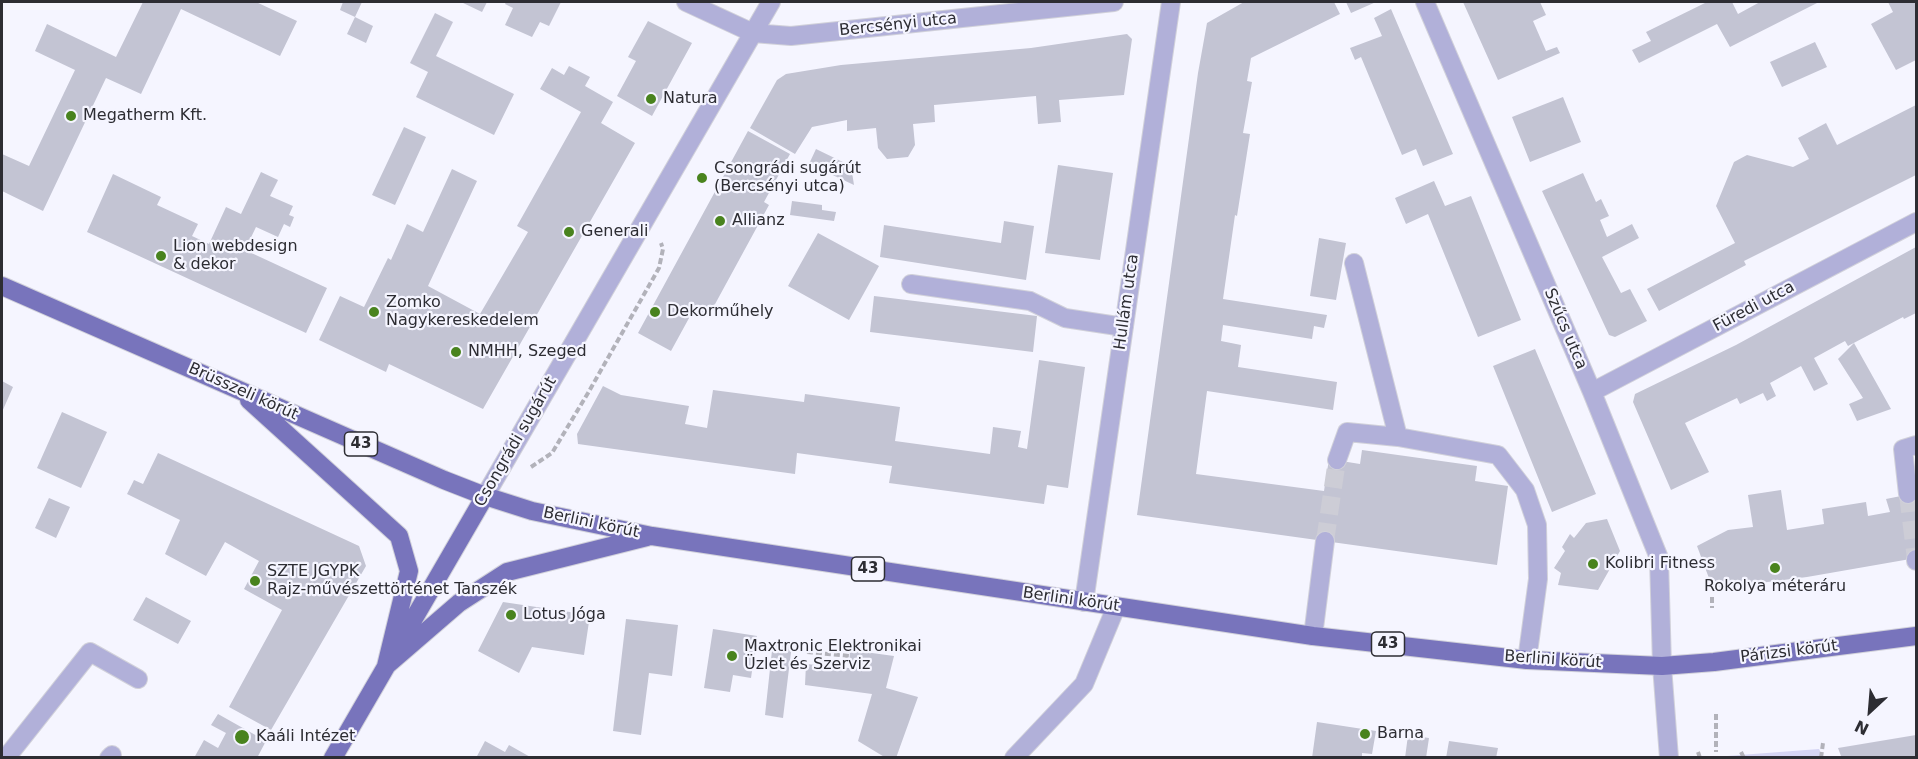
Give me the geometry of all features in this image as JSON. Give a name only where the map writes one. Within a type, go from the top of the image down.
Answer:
[{"type":"main road","name":"Brüsszeli körút","points":[[2,286],[485,496]]},
{"type":"main road","points":[[237,390],[399,536],[409,571],[386,666]]},
{"type":"main road","name":"Berlini körút","points":[[485,496],[532,511],[652,536],[1313,636],[1527,660],[1662,666]]},
{"type":"main road","name":"Csongrádi sugárút","points":[[333,758],[485,496]]},
{"type":"main road","points":[[386,666],[459,603],[507,572],[652,536]]},
{"type":"main road","name":"Párizsi körút","points":[[1662,666],[1714,662],[1917,636]]},
{"type":"street","points":[[686,2],[753,33]]},
{"type":"street","name":"Csongrádi sugárút","points":[[485,496],[771,2]]},
{"type":"street","name":"Bercsényi utca","points":[[753,33],[791,36],[1114,2]]},
{"type":"street","name":"Hullám utca","points":[[1084,602],[1171,2]]},
{"type":"street","name":"Szűcs utca","points":[[1425,2],[1592,392],[1659,558],[1662,666],[1669,758]]},
{"type":"street","name":"Füredi utca","points":[[1592,392],[1917,222]]},
{"type":"street","points":[[1354,263],[1398,436]]},
{"type":"street","points":[[911,284],[1030,301],[1065,318],[1124,327]]},
{"type":"street","points":[[1337,460],[1347,432],[1398,436],[1498,455],[1525,490],[1537,525],[1538,579],[1527,660]]},
{"type":"street","points":[[1908,494],[1903,449],[1917,446]]},
{"type":"street","points":[[1313,636],[1325,541]]},
{"type":"street","points":[[1014,758],[1084,684],[1116,607]]},
{"type":"street","points":[[6,758],[90,652],[138,679]]},
{"type":"path","points":[[552,453],[659,268]]},
{"type":"path","points":[[1712,597],[1713,608]]},
{"type":"path","points":[[807,652],[850,656]]},
{"type":"path","points":[[1716,714],[1716,752]]},
{"type":"path","points":[[1821,758],[1823,743]]},
{"type":"path","points":[[1741,752],[1744,758]]},
{"type":"shaded area","points":[[1819,749],[1823,757],[1714,757]]},
{"type":"building","points":[[143,2],[256,2],[297,21],[280,56],[181,9],[141,94],[106,78],[43,211],[2,191],[2,154],[29,166],[75,70],[35,51],[47,24],[116,57]]},
{"type":"building","points":[[343,2],[362,2],[355,17],[340,10]]},
{"type":"building","points":[[461,2],[487,2],[482,12]]},
{"type":"building","points":[[506,2],[561,2],[549,26],[540,22],[532,37],[505,25],[513,8],[505,4]]},
{"type":"building","points":[[1244,2],[1334,2],[1340,14],[1251,58],[1247,81],[1252,82],[1243,133],[1250,134],[1223,299],[1327,315],[1324,328],[1314,326],[1312,339],[1223,325],[1221,341],[1241,345],[1238,367],[1337,382],[1333,410],[1207,391],[1196,474],[1324,491],[1329,459],[1360,464],[1362,450],[1477,466],[1475,481],[1508,486],[1497,565],[1137,515],[1198,73],[1207,23]]},
{"type":"building","points":[[1346,2],[1376,2],[1351,13]]},
{"type":"building","points":[[1463,2],[1540,2],[1546,15],[1533,21],[1546,51],[1557,47],[1560,53],[1498,80]]},
{"type":"building","points":[[1707,2],[1732,2],[1738,14],[1760,2],[1819,2],[1730,47],[1717,24],[1639,63],[1632,50],[1651,41],[1646,32]]},
{"type":"building","points":[[1888,2],[1916,2],[1916,60],[1896,70],[1871,24],[1893,12]]},
{"type":"building","points":[[1391,9],[1453,154],[1423,166],[1416,149],[1402,155],[1361,57],[1355,60],[1350,48],[1382,36],[1374,18]]},
{"type":"building","points":[[435,13],[453,22],[436,56],[514,94],[494,135],[416,97],[428,72],[410,63]]},
{"type":"building","points":[[355,17],[373,26],[366,43],[347,34]]},
{"type":"building","points":[[648,21],[692,43],[652,116],[617,96],[636,61],[628,57]]},
{"type":"building","points":[[1127,34],[1132,39],[1124,95],[1059,100],[1061,122],[1038,124],[1036,96],[934,105],[935,122],[913,124],[915,145],[908,157],[887,159],[878,148],[876,128],[847,131],[847,120],[812,127],[795,154],[750,128],[777,80],[786,74],[841,65],[1031,48]]},
{"type":"building","points":[[1815,42],[1827,67],[1782,87],[1770,62]]},
{"type":"building","points":[[569,66],[590,77],[585,86],[613,102],[601,123],[635,143],[483,409],[389,364],[386,372],[319,340],[340,296],[364,307],[388,258],[391,260],[407,224],[423,232],[452,169],[477,181],[428,286],[480,314],[528,232],[517,226],[581,112],[540,89],[552,68],[564,75]]},
{"type":"building","points":[[1563,97],[1581,142],[1530,162],[1512,117]]},
{"type":"building","points":[[1916,105],[1916,175],[1744,261],[1746,265],[1659,311],[1647,289],[1735,243],[1716,206],[1734,162],[1747,155],[1793,167],[1809,159],[1798,138],[1826,123],[1837,145]]},
{"type":"building","points":[[404,127],[426,137],[395,205],[372,195]]},
{"type":"building","points":[[748,131],[790,154],[764,202],[769,205],[708,317],[694,309],[671,351],[638,333]]},
{"type":"building","points":[[816,149],[851,166],[854,185],[809,164]]},
{"type":"building","points":[[1058,165],[1113,173],[1100,260],[1045,253]]},
{"type":"building","points":[[261,172],[278,180],[270,196],[293,206],[289,215],[294,217],[290,227],[284,224],[278,237],[256,227],[245,250],[327,288],[306,333],[87,232],[113,174],[161,197],[157,205],[198,224],[192,236],[209,244],[226,207],[241,214]]},
{"type":"building","points":[[1583,173],[1596,202],[1601,199],[1609,216],[1600,220],[1607,237],[1632,224],[1639,238],[1602,257],[1621,293],[1630,289],[1647,321],[1615,337],[1609,335],[1542,191]]},
{"type":"building","points":[[1434,181],[1445,206],[1471,196],[1521,320],[1478,337],[1428,214],[1406,224],[1395,198]]},
{"type":"building","points":[[792,201],[822,205],[822,210],[836,212],[834,221],[790,215]]},
{"type":"building","points":[[1004,221],[1034,226],[1026,280],[880,257],[884,225],[1001,243]]},
{"type":"building","points":[[818,233],[879,266],[849,320],[788,286]]},
{"type":"building","points":[[1319,238],[1346,243],[1336,300],[1310,296]]},
{"type":"building","points":[[1916,247],[1916,313],[1904,319],[1903,317],[1848,346],[1845,341],[1814,358],[1828,384],[1814,391],[1801,366],[1770,383],[1776,396],[1767,401],[1763,393],[1740,404],[1737,398],[1685,423],[1709,472],[1671,490],[1633,402],[1635,394],[1736,345]]},
{"type":"building","points":[[874,296],[1037,316],[1033,352],[870,332]]},
{"type":"building","points":[[1854,343],[1891,409],[1857,421],[1849,404],[1863,398],[1838,359]]},
{"type":"building","points":[[1535,349],[1596,494],[1552,512],[1493,366]]},
{"type":"building","points":[[1039,360],[1085,367],[1068,488],[1047,485],[1044,504],[889,483],[892,466],[797,453],[795,474],[578,444],[577,434],[603,386],[621,395],[689,406],[685,424],[707,428],[713,390],[804,402],[805,394],[900,407],[895,441],[990,454],[993,427],[1021,431],[1018,447],[1027,449]]},
{"type":"building","points":[[2,381],[13,387],[2,412]]},
{"type":"building","points":[[62,412],[107,432],[81,488],[37,468]]},
{"type":"building","name":"SZTE JGYPK Rajz-művészettörténet Tanszék","points":[[158,453],[359,546],[366,566],[271,730],[229,707],[282,610],[244,589],[259,561],[225,542],[206,576],[165,554],[180,520],[127,494],[134,480],[143,484]]},
{"type":"building","points":[[1781,490],[1787,530],[1824,524],[1822,509],[1866,502],[1868,516],[1890,512],[1886,499],[1916,493],[1916,558],[1807,577],[1713,589],[1697,546],[1728,530],[1753,527],[1748,495]]},
{"type":"building","points":[[49,498],[70,507],[56,538],[35,528]]},
{"type":"building","points":[[1607,519],[1620,551],[1598,590],[1558,585],[1561,573],[1554,568],[1565,551],[1562,547],[1570,534],[1574,538],[1586,523]]},
{"type":"building","points":[[146,597],[191,621],[178,644],[133,620]]},
{"type":"building","points":[[503,602],[590,615],[584,655],[532,647],[519,673],[478,651]]},
{"type":"building","points":[[626,619],[678,625],[672,676],[649,673],[641,735],[613,731]]},
{"type":"building","name":"Maxtronic Elektronikai Üzlet és Szerviz","points":[[713,629],[757,636],[751,678],[733,675],[730,692],[704,688]]},
{"type":"building","points":[[773,641],[792,644],[783,718],[765,715]]},
{"type":"building","points":[[850,650],[894,656],[886,688],[918,697],[896,758],[886,758],[858,741],[872,694],[805,685],[806,664],[849,668]]},
{"type":"building","name":"Kaáli Intézet","points":[[218,714],[266,741],[257,758],[194,758],[204,740],[218,748],[226,733],[211,725]]},
{"type":"building","points":[[1317,722],[1376,731],[1372,754],[1362,753],[1362,758],[1312,758]]},
{"type":"building","points":[[1408,735],[1429,738],[1426,758],[1405,758]]},
{"type":"building","points":[[1916,735],[1916,758],[1836,758],[1841,756],[1838,748]]},
{"type":"building","points":[[485,741],[505,752],[509,745],[532,758],[476,758]]},
{"type":"building","points":[[1449,741],[1498,748],[1496,758],[1446,758]]},
{"type":"tunnel","points":[[1325,541],[1337,460]]},
{"type":"tunnel","points":[[1908,494],[1916,559]]},
{"type":"place","name":"Natura","points":[[651,99]]},
{"type":"place","name":"Megatherm Kft.","points":[[71,116]]},
{"type":"place","name":"Csongrádi sugárút (Bercsényi utca)","points":[[702,178]]},
{"type":"place","name":"Allianz","points":[[720,221]]},
{"type":"place","name":"Generali","points":[[569,232]]},
{"type":"place","name":"Lion webdesign & dekor","points":[[161,256]]},
{"type":"place","name":"Zomko Nagykereskedelem","points":[[374,312]]},
{"type":"place","name":"Dekorműhely","points":[[655,312]]},
{"type":"place","name":"NMHH, Szeged","points":[[456,352]]},
{"type":"place","name":"Kolibri Fitness","points":[[1593,564]]},
{"type":"place","name":"Rokolya méteráru","points":[[1775,568]]},
{"type":"place","name":"SZTE JGYPK Rajz-művészettörténet Tanszék","points":[[255,581]]},
{"type":"place","name":"Lotus Jóga","points":[[511,615]]},
{"type":"place","name":"Maxtronic Elektronikai Üzlet és Szerviz","points":[[732,656]]},
{"type":"place","name":"Barna","points":[[1365,734]]},
{"type":"place","name":"Kaáli Intézet","points":[[242,737]]}]
